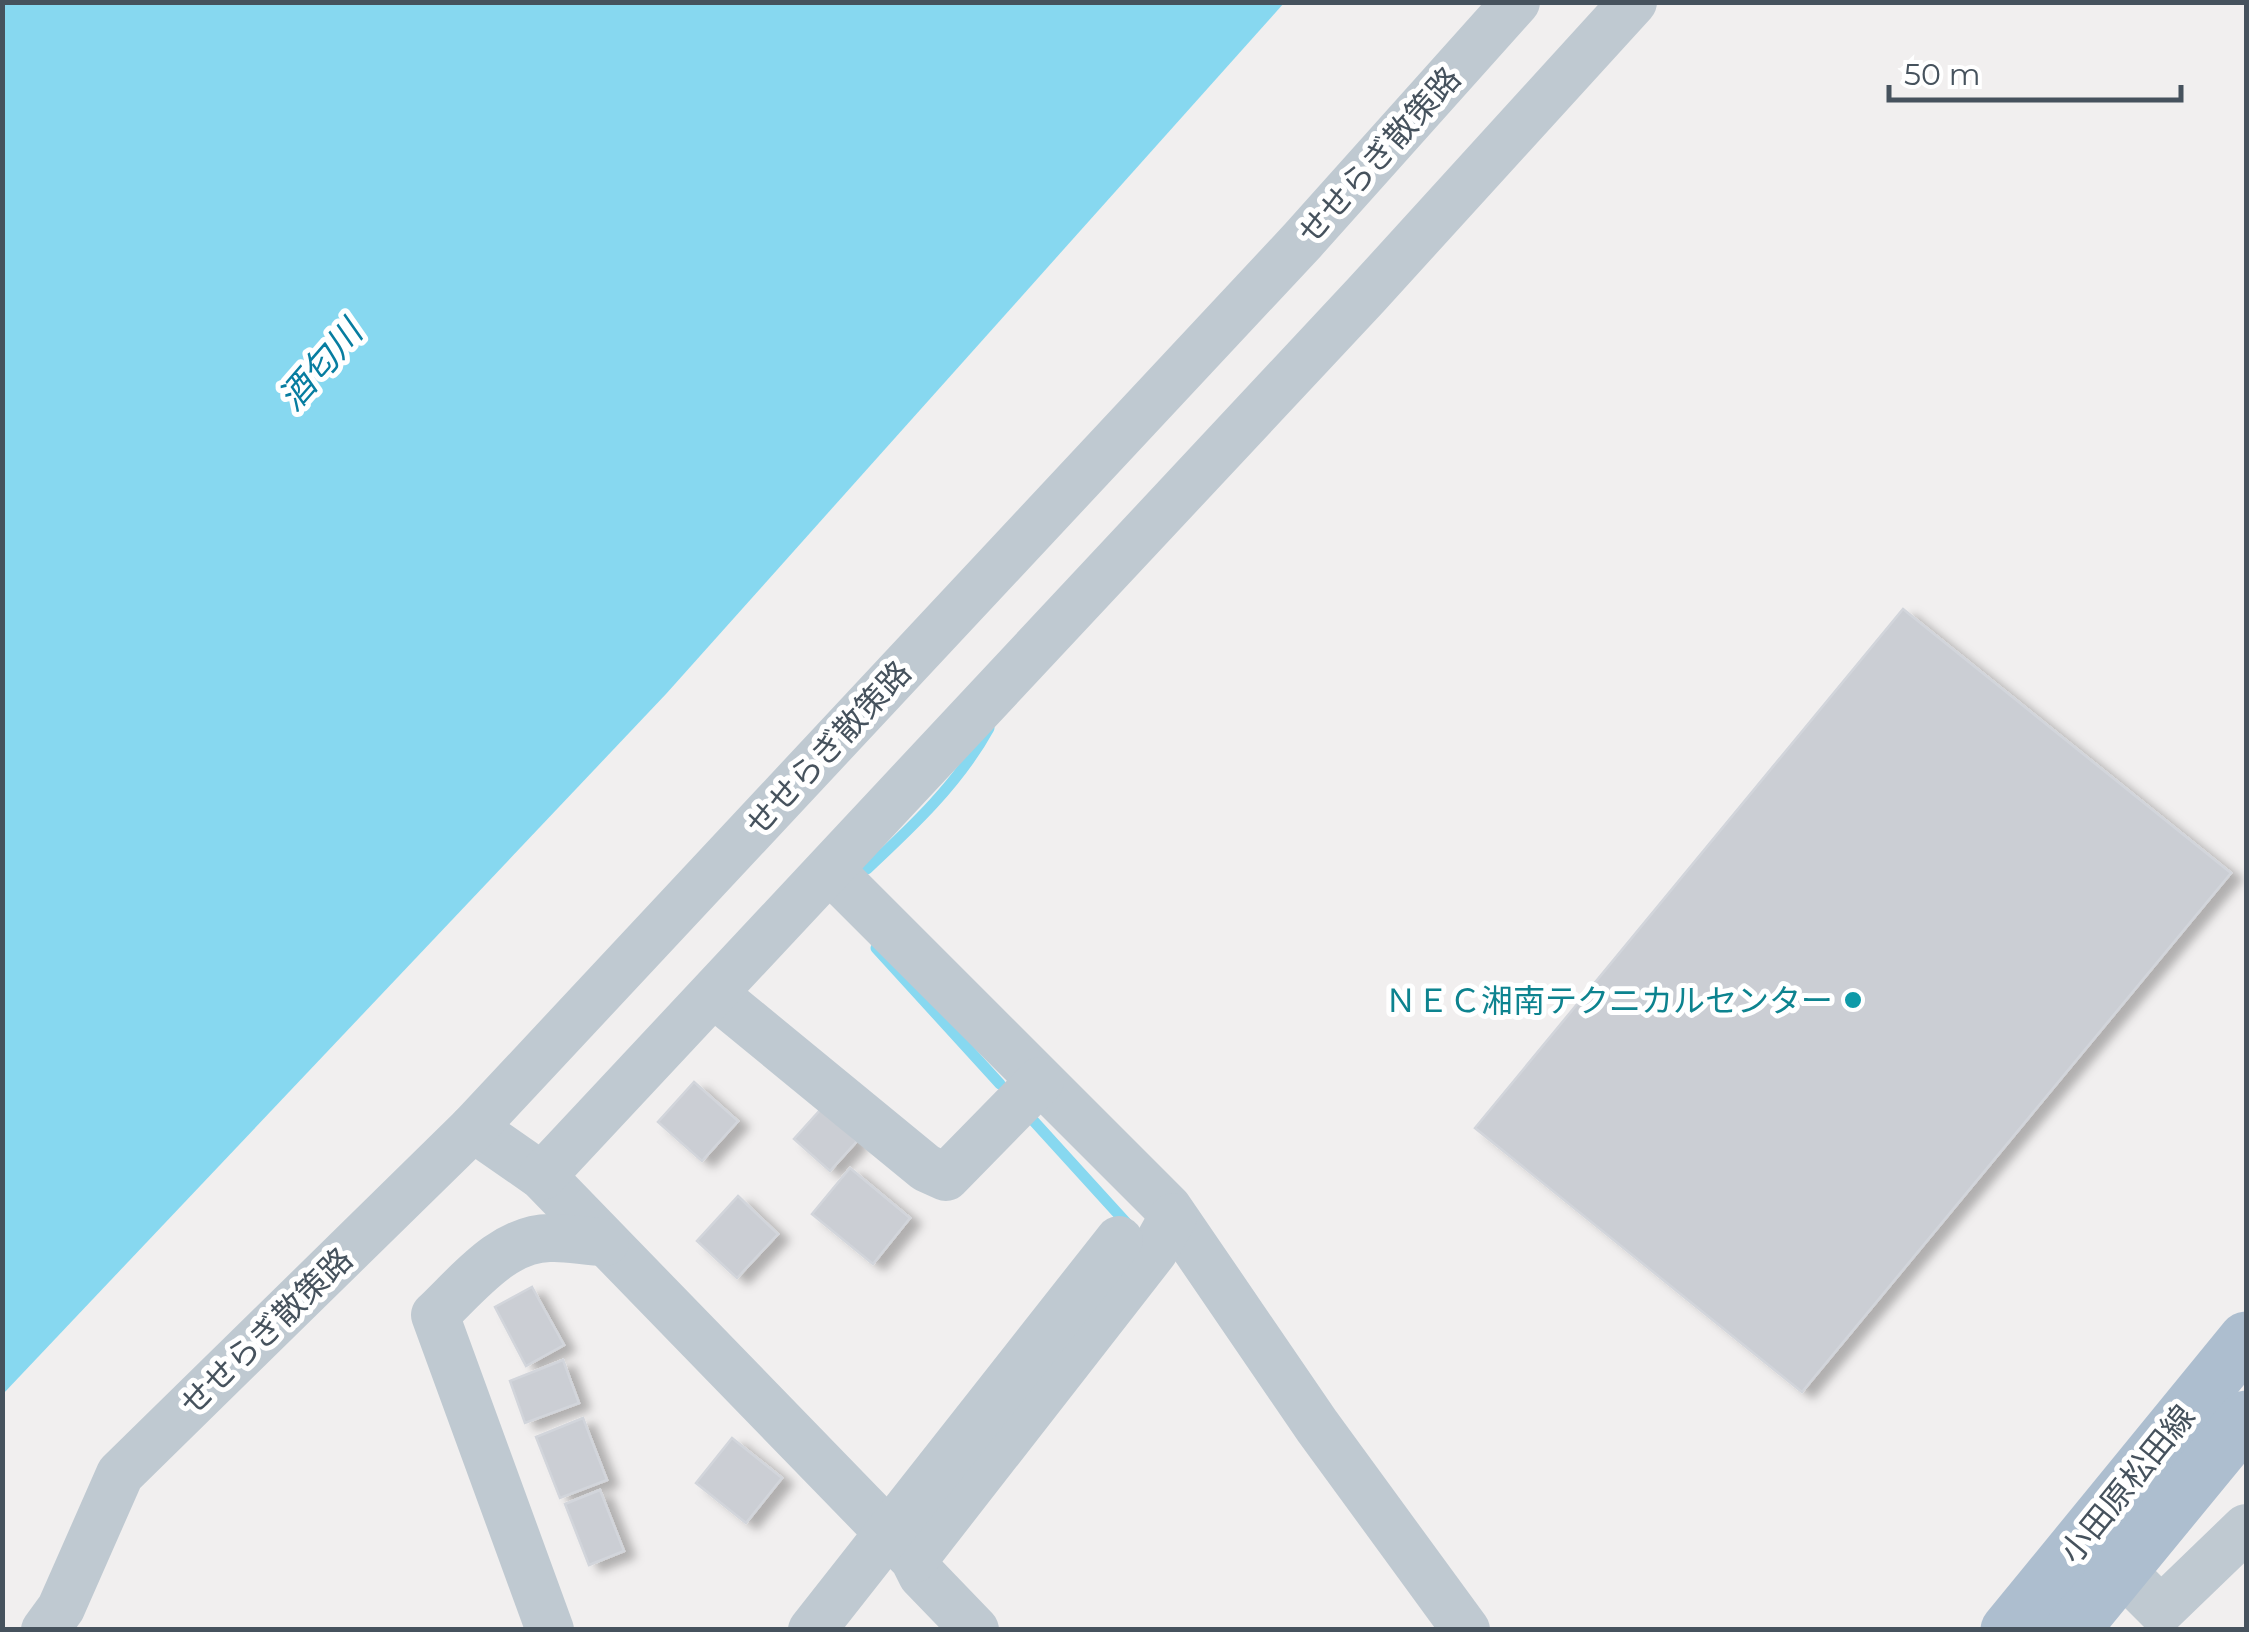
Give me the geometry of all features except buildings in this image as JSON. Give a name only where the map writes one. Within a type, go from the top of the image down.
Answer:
[{"type":"main road","name":"小田原松田線","points":[[2008,1630],[2246,1338]]},
{"type":"main road","name":"小田原松田線","points":[[2072,1630],[2246,1418]]},
{"type":"street","name":"せせらぎ散策路","points":[[45,1630],[61,1608],[120,1474],[474,1128],[1290,254],[1516,2]]},
{"type":"street","points":[[542,1176],[727,1004],[830,870],[1633,2]]},
{"type":"street","points":[[830,870],[1168,1208],[1316,1426],[1466,1630]]},
{"type":"street","points":[[727,1004],[926,1168],[946,1177],[1040,1081]]},
{"type":"street","points":[[474,1128],[542,1176],[900,1546],[975,1630]]},
{"type":"street","points":[[812,1630],[900,1546],[1154,1251],[1173,1217]]},
{"type":"street","points":[[550,1630],[435,1314],[503,1253],[526,1242],[551,1238],[605,1242]]},
{"type":"street","points":[[900,1546],[1119,1240]]},
{"type":"street","points":[[2121,1570],[2168,1620],[2246,1528]]},
{"type":"water","name":"酒匂川","points":[[3,2],[1284,3],[666,694],[3,1394]]},
{"type":"waterway","points":[[867,869],[949,786],[989,728]]},
{"type":"waterway","points":[[876,948],[1000,1084]]},
{"type":"waterway","points":[[1030,1117],[1131,1228]]},
{"type":"place","name":"ＮＥＣ湘南テクニカルセンター","points":[[1853,1000]]}]
